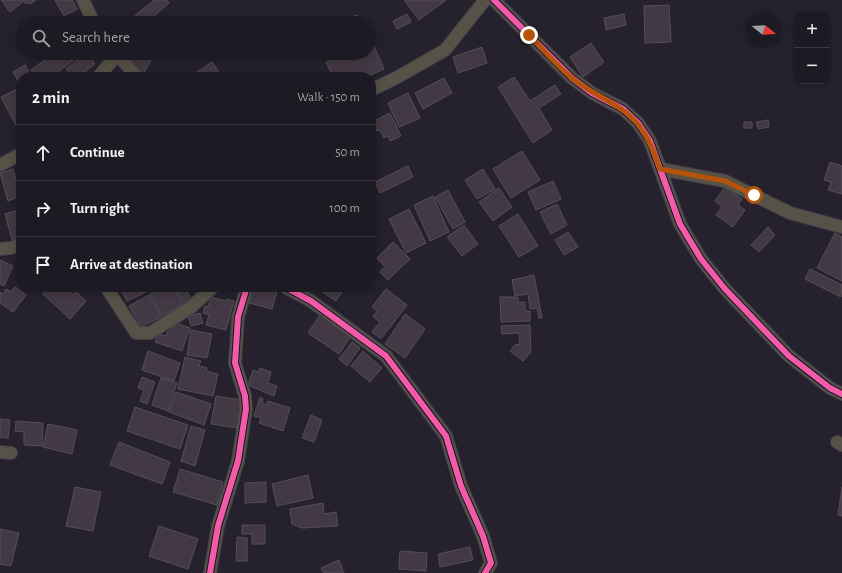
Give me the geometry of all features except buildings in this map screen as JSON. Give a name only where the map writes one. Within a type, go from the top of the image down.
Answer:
[{"type":"street","points":[[83,0],[91,16]]},
{"type":"street","points":[[376,88],[445,50],[485,0]]},
{"type":"street","points":[[494,0],[572,78],[592,93],[623,110],[638,123],[650,141],[680,224],[701,259],[725,288],[789,356],[830,388],[842,394]]},
{"type":"street","points":[[102,72],[112,60]]},
{"type":"street","points":[[122,60],[133,72]]},
{"type":"street","points":[[0,165],[16,157]]},
{"type":"street","points":[[660,169],[725,181],[790,212],[842,227]]},
{"type":"street","points":[[0,248],[11,248],[16,246]]},
{"type":"street","points":[[109,292],[136,333],[150,333],[190,308],[208,292]]},
{"type":"street","points":[[210,573],[218,526],[238,461],[246,409],[235,363],[238,317],[246,292]]},
{"type":"street","points":[[294,292],[310,301],[386,356],[446,436],[461,486],[485,543],[491,563],[485,573]]},
{"type":"cycle path","points":[[494,0],[572,78],[592,93],[623,109],[638,123],[650,141],[680,224],[701,259],[725,289],[789,356],[830,388],[842,394]]},
{"type":"cycle path","points":[[210,573],[218,526],[238,461],[246,409],[245,396],[235,363],[238,317],[246,292]]},
{"type":"cycle path","points":[[294,292],[311,301],[386,356],[446,436],[461,486],[483,536],[491,563],[485,573]]},
{"type":"route","points":[[529,35],[572,78],[592,93],[623,110],[638,123],[650,141],[660,169],[725,181],[754,195]]}]
